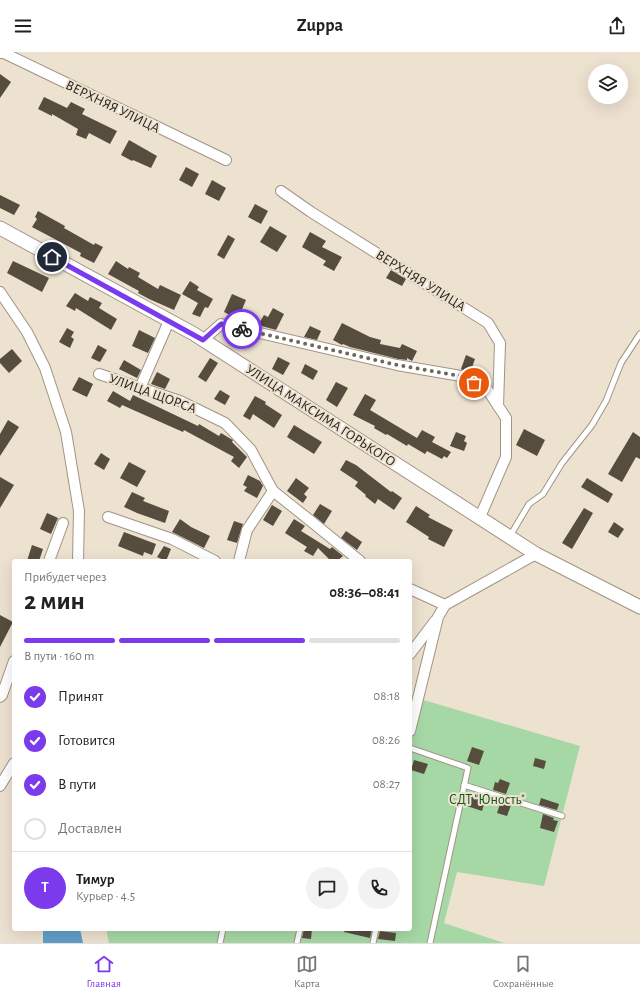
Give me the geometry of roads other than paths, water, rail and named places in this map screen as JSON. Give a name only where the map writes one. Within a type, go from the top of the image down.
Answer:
[{"type":"street","name":"ВЕРХНЯЯ УЛИЦА","points":[[0,53],[4,53],[226,160]]},
{"type":"street","name":"ВЕРХНЯЯ УЛИЦА","points":[[281,191],[311,212],[488,323],[500,343],[498,406]]},
{"type":"street","name":"УЛИЦА МАКСИМА ГОРЬКОГО","points":[[0,228],[203,340],[536,554],[640,607]]},
{"type":"street","points":[[0,292],[27,332],[45,368],[66,432],[79,511],[78,559]]},
{"type":"street","points":[[140,388],[169,321]]},
{"type":"street","points":[[203,340],[221,324],[397,365],[461,376],[487,389],[506,418],[506,456],[480,517]]},
{"type":"street","name":"УЛИЦА ЩОРСА","points":[[98,374],[180,401],[225,423],[251,450],[272,491],[358,559]]},
{"type":"street","points":[[240,559],[247,530],[272,491]]},
{"type":"street","points":[[108,517],[172,539],[212,559]]},
{"type":"street","points":[[50,559],[63,523]]},
{"type":"street","points":[[412,651],[438,617],[445,605],[536,554]]},
{"type":"street","points":[[412,590],[445,605]]},
{"type":"street","points":[[412,723],[438,617]]},
{"type":"street","points":[[0,697],[12,667]]},
{"type":"street","points":[[0,786],[12,765]]},
{"type":"lane","points":[[510,536],[529,504],[543,494],[562,463],[592,425],[606,401],[621,363],[640,334]]},
{"type":"lane","points":[[412,749],[468,768],[430,943]]},
{"type":"lane","points":[[464,785],[562,816]]},
{"type":"lane","points":[[220,943],[223,931]]},
{"type":"lane","points":[[297,943],[300,931]]},
{"type":"lane","points":[[373,943],[376,931]]},
{"type":"water","points":[[43,931],[80,931],[83,943],[43,943]]},
{"type":"park label","name":"СДТ \"Юность\"","points":[[487,799]]}]
